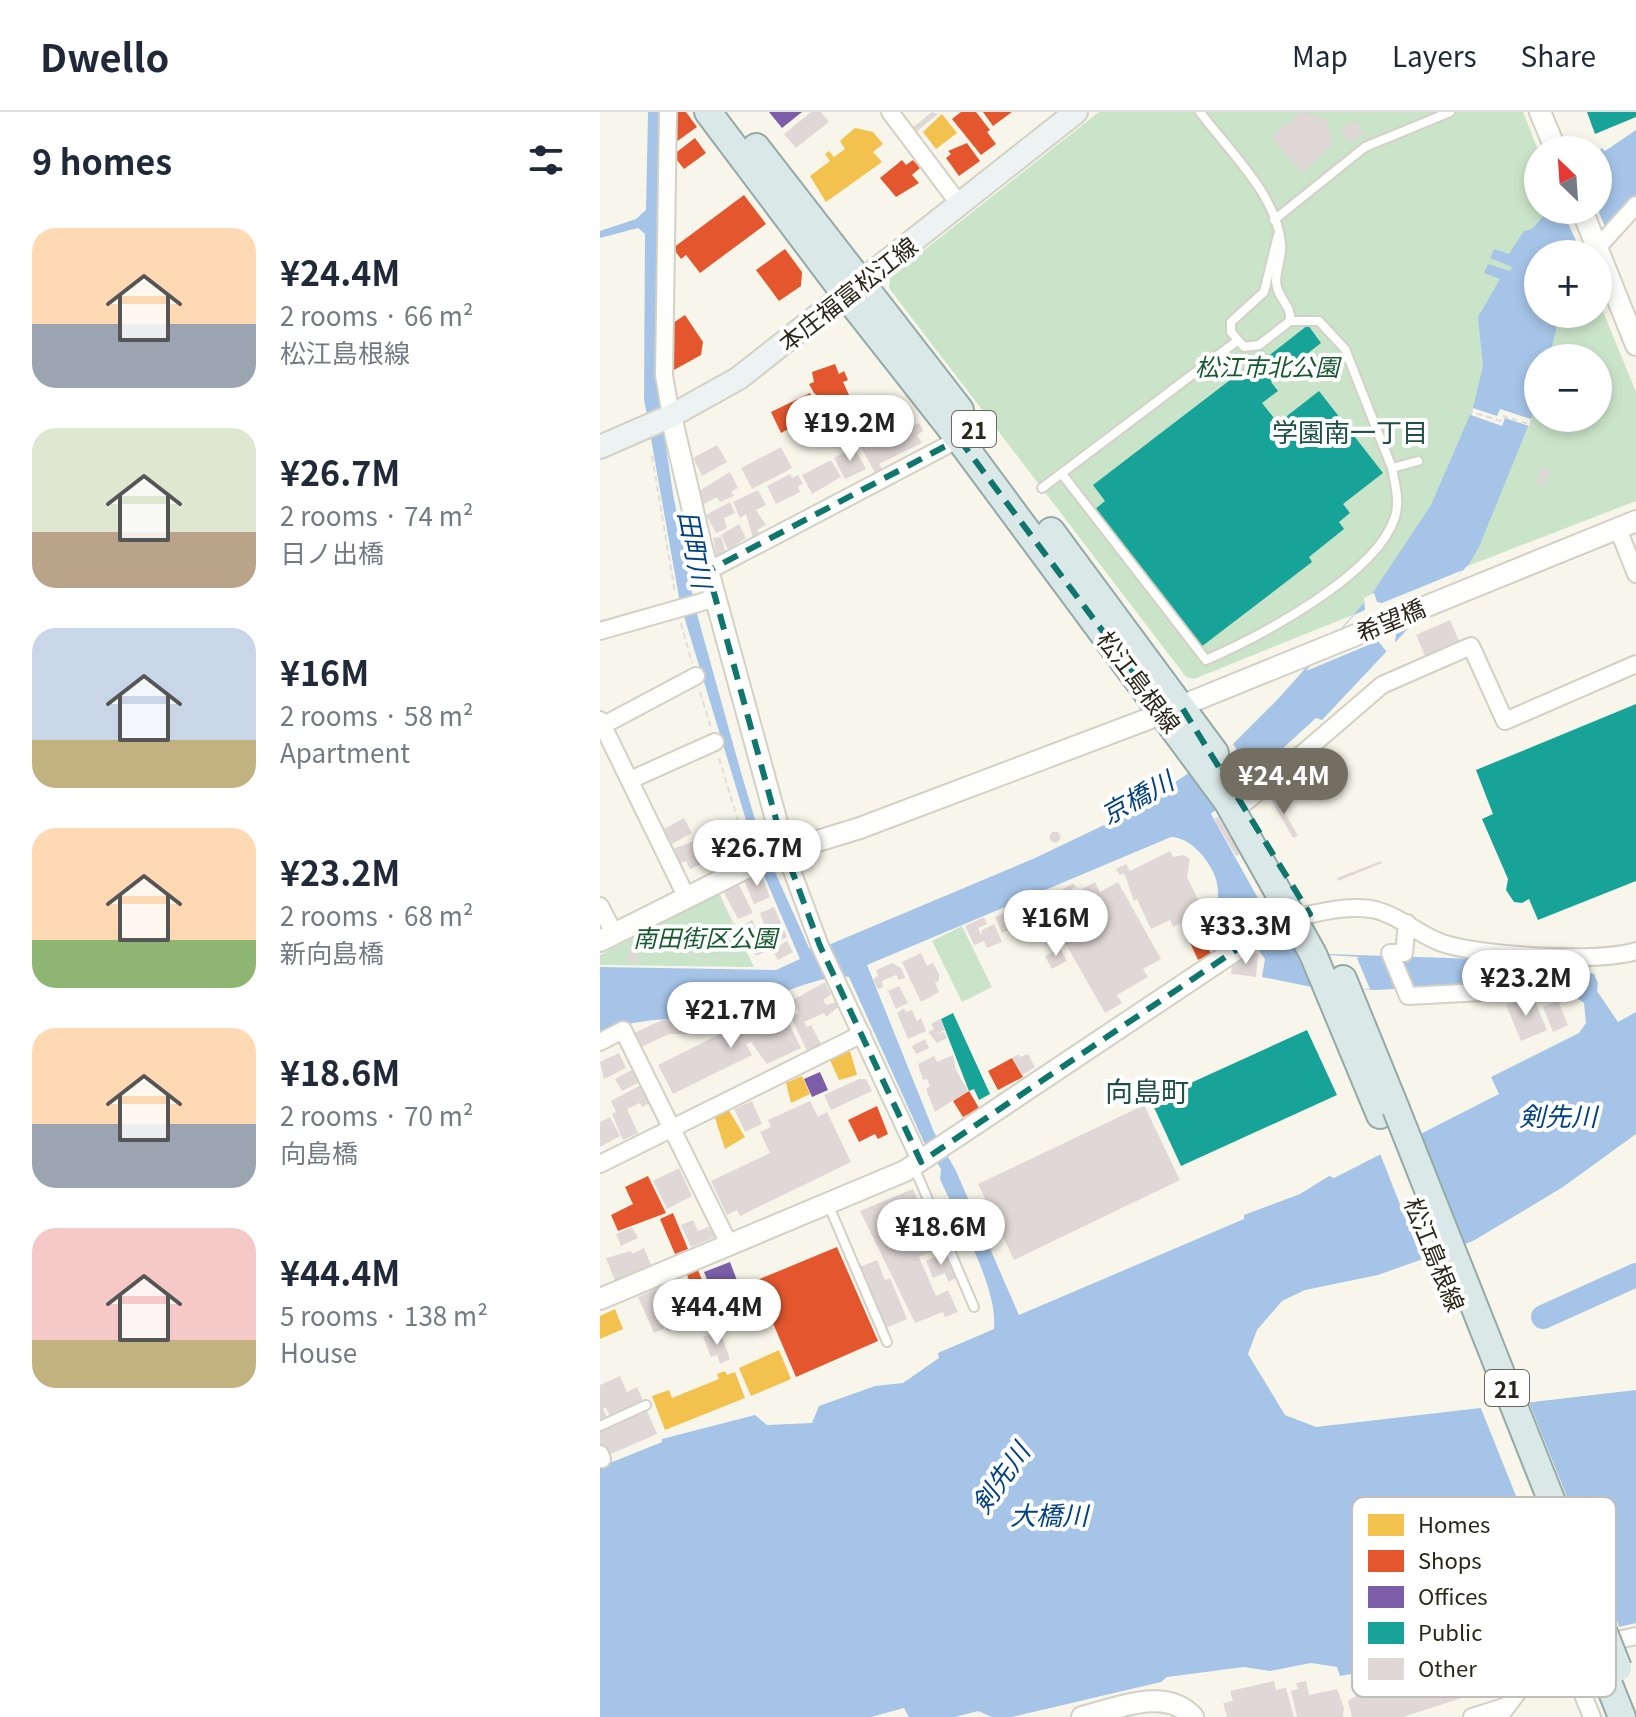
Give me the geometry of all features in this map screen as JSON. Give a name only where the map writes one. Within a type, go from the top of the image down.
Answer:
[{"type":"main road","name":"松江島根線","points":[[708,112],[852,288],[1238,798],[1293,918],[1322,954],[1340,992],[1542,1497]]},
{"type":"main road","name":"松江島根線","points":[[730,112],[959,439],[1173,709]]},
{"type":"main road","name":"本庄福富松江線","points":[[600,447],[668,417],[739,378],[1076,112]]},
{"type":"main road","name":"松江島根線","points":[[1616,1678],[1636,1710]]},
{"type":"main road","name":"松江島根線","points":[[1616,1691],[1622,1717]]},
{"type":"street","points":[[668,112],[664,375],[668,417],[708,571],[707,600],[770,857],[820,946],[920,1161]]},
{"type":"street","points":[[890,112],[960,205]]},
{"type":"street","points":[[1540,112],[1550,136]]},
{"type":"street","points":[[1604,240],[1636,205]]},
{"type":"street","points":[[1612,283],[1636,345]]},
{"type":"street","points":[[708,571],[959,439]]},
{"type":"street","points":[[1627,525],[1636,574]]},
{"type":"street","name":"希望橋","points":[[607,938],[770,857],[860,828],[1173,709],[1627,525]]},
{"type":"street","points":[[600,631],[707,600]]},
{"type":"street","points":[[1238,798],[1382,685],[1471,646],[1505,721],[1636,664]]},
{"type":"street","points":[[687,898],[601,724],[696,676]]},
{"type":"street","points":[[630,780],[715,742]]},
{"type":"street","points":[[600,906],[607,938]]},
{"type":"street","points":[[600,1299],[920,1161],[1224,959],[1293,918],[1343,908],[1372,909],[1407,923],[1439,942],[1521,956],[1636,951]]},
{"type":"street","points":[[1407,923],[1404,953],[1390,953],[1408,996],[1482,992]]},
{"type":"street","points":[[600,1042],[623,1030],[729,1244]]},
{"type":"street","points":[[600,1164],[862,1034]]},
{"type":"street","points":[[1616,1640],[1636,1636]]},
{"type":"street","points":[[1584,1697],[1592,1717]]},
{"type":"street","points":[[1082,1717],[1145,1702],[1173,1702],[1193,1717]]},
{"type":"street","points":[[1472,1717],[1503,1712]]},
{"type":"lane","points":[[1200,112],[1262,194],[1274,220],[1281,244],[1276,285],[1290,312],[1290,321]]},
{"type":"lane","points":[[1274,220],[1365,147],[1450,112]]},
{"type":"lane","points":[[1062,474],[1206,660],[1266,633],[1298,613],[1375,548],[1389,530],[1397,508],[1392,468],[1345,349],[1319,321],[1290,321],[1259,345],[1244,347],[1231,332],[1231,322],[1264,292],[1278,235]]},
{"type":"lane","points":[[1042,488],[1237,341]]},
{"type":"lane","points":[[1392,468],[1418,461]]},
{"type":"lane","points":[[920,1161],[974,1307]]},
{"type":"lane","points":[[828,1203],[887,1342]]},
{"type":"lane","points":[[600,1426],[646,1405]]},
{"type":"path","points":[[1448,405],[1501,421],[1503,416],[1524,423]]},
{"type":"path","points":[[645,945],[654,938],[666,936],[695,958],[712,962],[722,957],[734,946],[735,934],[717,893]]},
{"type":"highlighted area","points":[[959,439],[1164,713],[1181,706],[1310,914],[1276,923],[921,1162],[820,946],[785,852],[708,571]]},
{"type":"green space","name":"松江市北公園","points":[[1099,112],[1523,112],[1532,136],[1524,136],[1524,224],[1555,224],[1546,240],[1524,240],[1524,328],[1610,328],[1636,392],[1636,501],[1367,605],[1365,610],[1194,679],[1186,677],[889,288],[890,277]]},
{"type":"green space","name":"南田街区公園","points":[[719,893],[754,967],[600,965],[600,955]]},
{"type":"green space","points":[[962,926],[992,987],[962,1002],[932,941]]},
{"type":"water","name":"大橋川","points":[[648,112],[664,112],[659,377],[661,414],[673,494],[695,607],[762,843],[809,948],[814,951],[1035,858],[1125,815],[1233,744],[1372,594],[1431,505],[1473,408],[1483,366],[1478,317],[1500,279],[1484,273],[1488,264],[1510,271],[1512,267],[1490,258],[1494,249],[1509,254],[1524,231],[1536,224],[1610,224],[1595,240],[1524,240],[1524,328],[1556,328],[1552,344],[1524,344],[1526,432],[1479,547],[1469,564],[1322,720],[1316,718],[1211,814],[1264,909],[1273,936],[1286,936],[1296,953],[1568,962],[1577,971],[1594,974],[1597,991],[1618,1022],[1636,1012],[1636,1134],[1563,1187],[1473,1241],[1378,1275],[1305,1290],[1282,1301],[1257,1330],[1248,1354],[1285,1415],[1316,1427],[1636,1390],[1636,1623],[1616,1628],[1616,1497],[1352,1497],[1352,1674],[1340,1676],[1337,1667],[1311,1663],[1270,1671],[1244,1667],[1167,1677],[1161,1682],[1012,1717],[992,1717],[978,1711],[955,1717],[909,1717],[904,1708],[871,1717],[600,1717],[600,1467],[662,1442],[662,1439],[755,1415],[767,1425],[812,1423],[819,1406],[875,1386],[903,1383],[939,1358],[938,1353],[994,1329],[994,1312],[983,1273],[940,1179],[941,1169],[923,1140],[849,977],[821,980],[720,1014],[645,1021],[600,1035],[600,967],[776,970],[800,959],[760,866],[680,603],[644,399],[645,234],[638,228],[600,238],[600,231],[636,219],[646,210]],"holes":[[[1171,837],[1196,848],[1209,864],[1217,882],[1213,921],[1215,941],[1223,935],[1221,932],[1226,934],[1234,929],[1231,924],[1242,918],[1247,922],[1244,930],[1265,959],[1262,977],[1312,987],[1377,990],[1476,984],[1536,987],[1568,992],[1584,1003],[1586,1023],[1579,1033],[1491,1077],[1499,1094],[1334,1178],[1329,1176],[1300,1194],[1244,1215],[1244,1219],[1019,1315],[956,1171],[934,1132],[867,965]]]},
{"type":"water","name":"大橋川","points":[[1636,130],[1636,196],[1612,222],[1612,146]]},
{"type":"pier","points":[[1568,224],[1604,224],[1605,227],[1594,240],[1576,240]]},
{"type":"pier","points":[[1473,408],[1497,416],[1500,409],[1524,417],[1524,424],[1505,418],[1502,426],[1471,415]]},
{"type":"pier","points":[[1463,570],[1410,628],[1396,634],[1394,650],[1387,652],[1378,641],[1306,671],[1354,615],[1365,610],[1364,598],[1374,593],[1377,602],[1382,603]]},
{"type":"pier","points":[[1233,744],[1253,774],[1215,808],[1192,774]]},
{"type":"pier","points":[[1296,953],[1360,957],[1357,958],[1370,989],[1312,987]]},
{"type":"pier","points":[[1420,1131],[1467,1248],[1423,1263],[1379,1151]]},
{"type":"pier","points":[[1528,1400],[1567,1497],[1516,1497],[1480,1406]]},
{"type":"building: Homes","points":[[942,114],[957,133],[936,149],[923,132]]},
{"type":"building: Homes","points":[[855,128],[873,132],[883,144],[873,152],[882,162],[826,202],[810,176],[830,161],[825,154],[829,151],[834,157],[845,149],[840,141]]},
{"type":"building: Homes","points":[[850,1051],[857,1075],[839,1080],[830,1060]]},
{"type":"building: Homes","points":[[802,1076],[810,1094],[791,1103],[786,1083]]},
{"type":"building: Homes","points":[[728,1109],[745,1137],[725,1149],[714,1115]]},
{"type":"building: Homes","points":[[615,1309],[623,1329],[600,1339],[600,1316]]},
{"type":"building: Homes","points":[[779,1350],[791,1379],[751,1396],[739,1368]]},
{"type":"building: Homes","points":[[725,1371],[727,1375],[735,1372],[745,1398],[665,1430],[652,1396],[669,1390],[672,1398],[719,1379],[717,1374]]},
{"type":"building: Shops","points":[[672,112],[686,112],[697,127],[676,142],[672,136]]},
{"type":"building: Shops","points":[[961,112],[976,112],[990,130],[987,132],[996,144],[981,155],[952,119]]},
{"type":"building: Shops","points":[[983,112],[1012,112],[993,126]]},
{"type":"building: Shops","points":[[695,138],[706,153],[684,169],[673,155]]},
{"type":"building: Shops","points":[[967,143],[980,161],[959,176],[946,158],[951,154],[948,151]]},
{"type":"building: Shops","points":[[902,160],[906,165],[913,160],[920,168],[912,175],[919,183],[896,197],[880,178]]},
{"type":"building: Shops","points":[[744,195],[766,224],[700,273],[686,255],[681,259],[673,248]]},
{"type":"building: Shops","points":[[785,249],[802,272],[801,286],[779,301],[756,270]]},
{"type":"building: Shops","points":[[685,315],[703,342],[701,355],[674,370],[669,364],[670,325]]},
{"type":"building: Shops","points":[[835,364],[839,374],[844,371],[848,380],[843,382],[849,395],[829,404],[814,393],[809,384],[814,382],[812,372]]},
{"type":"building: Shops","points":[[810,393],[820,412],[781,433],[771,412]]},
{"type":"building: Shops","points":[[1200,930],[1211,954],[1198,960],[1187,936]]},
{"type":"building: Shops","points":[[1012,1058],[1023,1077],[998,1090],[988,1071]]},
{"type":"building: Shops","points":[[969,1091],[979,1108],[963,1117],[953,1101]]},
{"type":"building: Shops","points":[[877,1106],[888,1134],[878,1139],[875,1134],[859,1142],[848,1120]]},
{"type":"building: Shops","points":[[648,1176],[666,1213],[618,1231],[611,1215],[633,1204],[625,1187]]},
{"type":"building: Shops","points":[[673,1213],[688,1249],[675,1254],[660,1219]]},
{"type":"building: Shops","points":[[837,1247],[878,1341],[796,1377],[755,1281]]},
{"type":"building: Shops","points":[[698,1270],[706,1290],[694,1294],[687,1275]]},
{"type":"building: Offices","points":[[769,112],[802,112],[782,128]]},
{"type":"building: Offices","points":[[820,1072],[828,1090],[812,1097],[804,1079]]},
{"type":"building: Offices","points":[[730,1262],[740,1288],[715,1299],[704,1272]]},
{"type":"building: Public","points":[[1587,112],[1636,112],[1636,117],[1595,134]]},
{"type":"building: Public","points":[[1308,325],[1321,343],[1271,382],[1278,391],[1262,403],[1278,423],[1319,391],[1383,473],[1343,504],[1350,513],[1339,522],[1344,529],[1309,557],[1312,562],[1201,647],[1094,510],[1105,501],[1093,485],[1251,364],[1253,368]]},
{"type":"building: Public","points":[[1636,704],[1636,881],[1538,920],[1529,899],[1522,903],[1514,902],[1506,890],[1508,879],[1482,819],[1493,814],[1476,770]]},
{"type":"building: Public","points":[[953,1013],[990,1094],[979,1100],[974,1089],[969,1091],[941,1019]]},
{"type":"building: Public","points":[[1307,1030],[1337,1095],[1181,1166],[1151,1101]]},
{"type":"building: Other","points":[[811,112],[821,112],[829,122],[796,148],[784,134]]},
{"type":"building: Other","points":[[932,112],[938,114],[916,132],[912,128]]},
{"type":"building: Other","points":[[1302,112],[1327,120],[1332,145],[1302,173],[1271,137]]},
{"type":"building: Other","points":[[1357,121],[1364,135],[1348,143],[1341,128]]},
{"type":"building: Other","points":[[906,418],[911,427],[919,423],[923,431],[917,435],[922,443],[879,464],[882,469],[875,473],[861,447],[868,443],[870,447],[898,432],[894,424]]},
{"type":"building: Other","points":[[717,445],[727,462],[702,476],[693,458]]},
{"type":"building: Other","points":[[781,447],[792,468],[752,489],[741,468]]},
{"type":"building: Other","points":[[854,447],[866,469],[845,479],[834,458]]},
{"type":"building: Other","points":[[831,460],[841,477],[812,494],[802,475]]},
{"type":"building: Other","points":[[1543,467],[1550,469],[1544,486],[1537,483]]},
{"type":"building: Other","points":[[730,472],[738,488],[731,492],[734,496],[720,502],[717,497],[704,504],[697,492]]},
{"type":"building: Other","points":[[790,474],[792,478],[798,475],[803,484],[798,486],[800,492],[776,504],[767,486]]},
{"type":"building: Other","points":[[758,490],[766,505],[756,510],[766,525],[757,530],[761,535],[753,539],[746,514],[740,518],[733,502]]},
{"type":"building: Other","points":[[730,502],[735,513],[724,518],[727,528],[716,533],[706,515]]},
{"type":"building: Other","points":[[739,524],[746,538],[728,550],[721,535]]},
{"type":"building: Other","points":[[721,537],[726,553],[717,558],[713,538]]},
{"type":"building: Other","points":[[1450,620],[1459,641],[1425,656],[1416,635]]},
{"type":"building: Other","points":[[1275,795],[1298,836],[1293,838],[1270,798]]},
{"type":"building: Other","points":[[1218,817],[1240,854],[1236,856],[1214,819]]},
{"type":"building: Other","points":[[684,818],[692,833],[672,844],[664,829]]},
{"type":"building: Other","points":[[730,821],[736,842],[725,845],[717,825]]},
{"type":"building: Other","points":[[1055,831],[1061,837],[1055,843],[1049,837]]},
{"type":"building: Other","points":[[697,840],[707,862],[690,869],[686,861],[677,865],[670,850]]},
{"type":"building: Other","points":[[1170,851],[1173,857],[1184,855],[1190,859],[1187,877],[1204,912],[1173,927],[1170,920],[1151,929],[1137,899],[1134,901],[1124,873],[1120,875],[1116,869],[1126,864],[1130,871]]},
{"type":"building: Other","points":[[1382,863],[1338,881],[1337,878]]},
{"type":"building: Other","points":[[761,873],[770,897],[754,904],[744,880]]},
{"type":"building: Other","points":[[736,879],[753,913],[738,919],[721,887]]},
{"type":"building: Other","points":[[1095,882],[1100,892],[1118,882],[1161,959],[1143,969],[1148,977],[1117,995],[1122,1003],[1105,1013],[1042,902],[1073,883],[1076,887],[1068,891],[1070,896]]},
{"type":"building: Other","points":[[1033,901],[1038,914],[1032,916],[1036,925],[1022,931],[1019,926],[1002,933],[995,917]]},
{"type":"building: Other","points":[[774,907],[787,937],[771,944],[760,913]]},
{"type":"building: Other","points":[[984,917],[987,924],[978,928],[981,935],[982,930],[994,924],[1002,942],[987,948],[984,941],[974,945],[965,926]]},
{"type":"building: Other","points":[[752,920],[767,951],[756,956],[741,926]]},
{"type":"building: Other","points":[[787,941],[793,952],[778,960],[772,950]]},
{"type":"building: Other","points":[[1060,948],[1067,961],[1052,969],[1045,956]]},
{"type":"building: Other","points":[[628,952],[638,952],[638,962],[628,962]]},
{"type":"building: Other","points":[[1251,952],[1258,954],[1256,977],[1231,974],[1232,965]]},
{"type":"building: Other","points":[[921,953],[927,966],[933,963],[939,974],[939,981],[935,983],[939,992],[921,1002],[902,962]]},
{"type":"building: Other","points":[[892,963],[901,968],[905,978],[899,980],[896,975],[882,981],[883,987],[878,989],[873,979],[878,976],[876,970]]},
{"type":"building: Other","points":[[825,982],[831,995],[823,1000],[826,1005],[836,1002],[838,1007],[826,1017],[824,1013],[804,1022],[807,1027],[811,1025],[822,1046],[808,1053],[791,1017],[799,1013],[793,1000]]},
{"type":"building: Other","points":[[899,986],[908,1003],[896,1009],[888,991]]},
{"type":"building: Other","points":[[1532,994],[1547,1030],[1521,1041],[1506,1005]]},
{"type":"building: Other","points":[[1558,1000],[1568,1025],[1553,1032],[1543,1007]]},
{"type":"building: Other","points":[[781,1008],[801,1048],[767,1064],[751,1042],[746,1044],[752,1055],[673,1094],[658,1065],[736,1026],[738,1031],[745,1028],[743,1024]]},
{"type":"building: Other","points":[[904,1008],[906,1012],[912,1010],[917,1021],[921,1018],[926,1031],[908,1039],[897,1013]]},
{"type":"building: Other","points":[[688,1018],[688,1034],[669,1034],[639,1048],[632,1034],[662,1020]]},
{"type":"building: Other","points":[[940,1019],[945,1030],[936,1034],[944,1032],[947,1038],[937,1043],[928,1032],[934,1029],[931,1024]]},
{"type":"building: Other","points":[[925,1039],[929,1048],[916,1054],[912,1046]]},
{"type":"building: Other","points":[[619,1053],[626,1068],[604,1079],[600,1062]]},
{"type":"building: Other","points":[[1019,1054],[1020,1057],[1028,1054],[1035,1067],[1022,1075],[1012,1058]]},
{"type":"building: Other","points":[[953,1055],[956,1070],[968,1091],[935,1112],[926,1089],[930,1086],[927,1079],[923,1080],[918,1064],[934,1056],[937,1062]]},
{"type":"building: Other","points":[[632,1070],[638,1083],[622,1091],[615,1079]]},
{"type":"building: Other","points":[[859,1079],[866,1079],[872,1091],[831,1110],[824,1095]]},
{"type":"building: Other","points":[[641,1085],[650,1103],[642,1107],[640,1103],[627,1109],[638,1133],[623,1140],[612,1114],[616,1112],[611,1101]]},
{"type":"building: Other","points":[[752,1101],[762,1124],[745,1132],[734,1109]]},
{"type":"building: Other","points":[[810,1101],[818,1117],[827,1112],[851,1162],[740,1216],[737,1210],[727,1215],[711,1181],[770,1153],[760,1132],[771,1127],[768,1120]]},
{"type":"building: Other","points":[[1144,1105],[1180,1180],[1014,1260],[978,1184]]},
{"type":"building: Other","points":[[610,1117],[620,1136],[600,1147],[600,1122]]},
{"type":"building: Other","points":[[679,1168],[692,1196],[667,1209],[653,1181]]},
{"type":"building: Other","points":[[913,1189],[939,1248],[919,1257],[936,1296],[948,1290],[958,1312],[945,1317],[943,1312],[915,1323],[860,1211]]},
{"type":"building: Other","points":[[693,1220],[698,1231],[713,1225],[718,1236],[691,1247],[681,1225]]},
{"type":"building: Other","points":[[632,1227],[638,1238],[621,1246],[616,1234]]},
{"type":"building: Other","points":[[644,1248],[651,1265],[615,1281],[606,1258],[631,1251],[632,1254]]},
{"type":"building: Other","points":[[946,1252],[956,1278],[948,1282],[945,1273],[933,1278],[926,1261]]},
{"type":"building: Other","points":[[877,1260],[885,1280],[890,1278],[907,1319],[886,1328],[859,1267]]},
{"type":"building: Other","points":[[688,1278],[690,1284],[676,1292],[688,1319],[687,1328],[677,1332],[676,1328],[667,1331],[665,1328],[654,1333],[638,1297],[671,1282],[674,1287]]},
{"type":"building: Other","points":[[719,1330],[730,1359],[720,1364],[717,1355],[711,1357],[703,1337]]},
{"type":"building: Other","points":[[620,1376],[627,1392],[637,1387],[644,1403],[611,1418],[606,1408],[603,1409],[608,1419],[600,1423],[600,1385]]},
{"type":"building: Other","points":[[646,1408],[657,1434],[606,1456],[600,1444],[600,1429]]},
{"type":"building: Other","points":[[1274,1681],[1276,1690],[1286,1688],[1294,1717],[1227,1717],[1223,1703],[1233,1701],[1230,1691]]},
{"type":"building: Other","points":[[1306,1681],[1309,1695],[1337,1689],[1344,1708],[1343,1717],[1297,1717],[1291,1691],[1298,1689],[1296,1683]]},
{"type":"building: Other","points":[[1354,1697],[1465,1697],[1403,1717],[1352,1717],[1348,1701]]},
{"type":"waterway","points":[[1543,1317],[1636,1275]]},
{"type":"district","name":"学園南一丁目","points":[[1350,430]]},
{"type":"district","name":"向島町","points":[[1147,1090]]},
{"type":"water label","name":"田町川","points":[[697,549]]},
{"type":"water label","name":"京橋川","points":[[1136,796]]},
{"type":"water label","name":"剣先川","points":[[1558,1114]]},
{"type":"water label","name":"剣先川","points":[[999,1477]]}]
